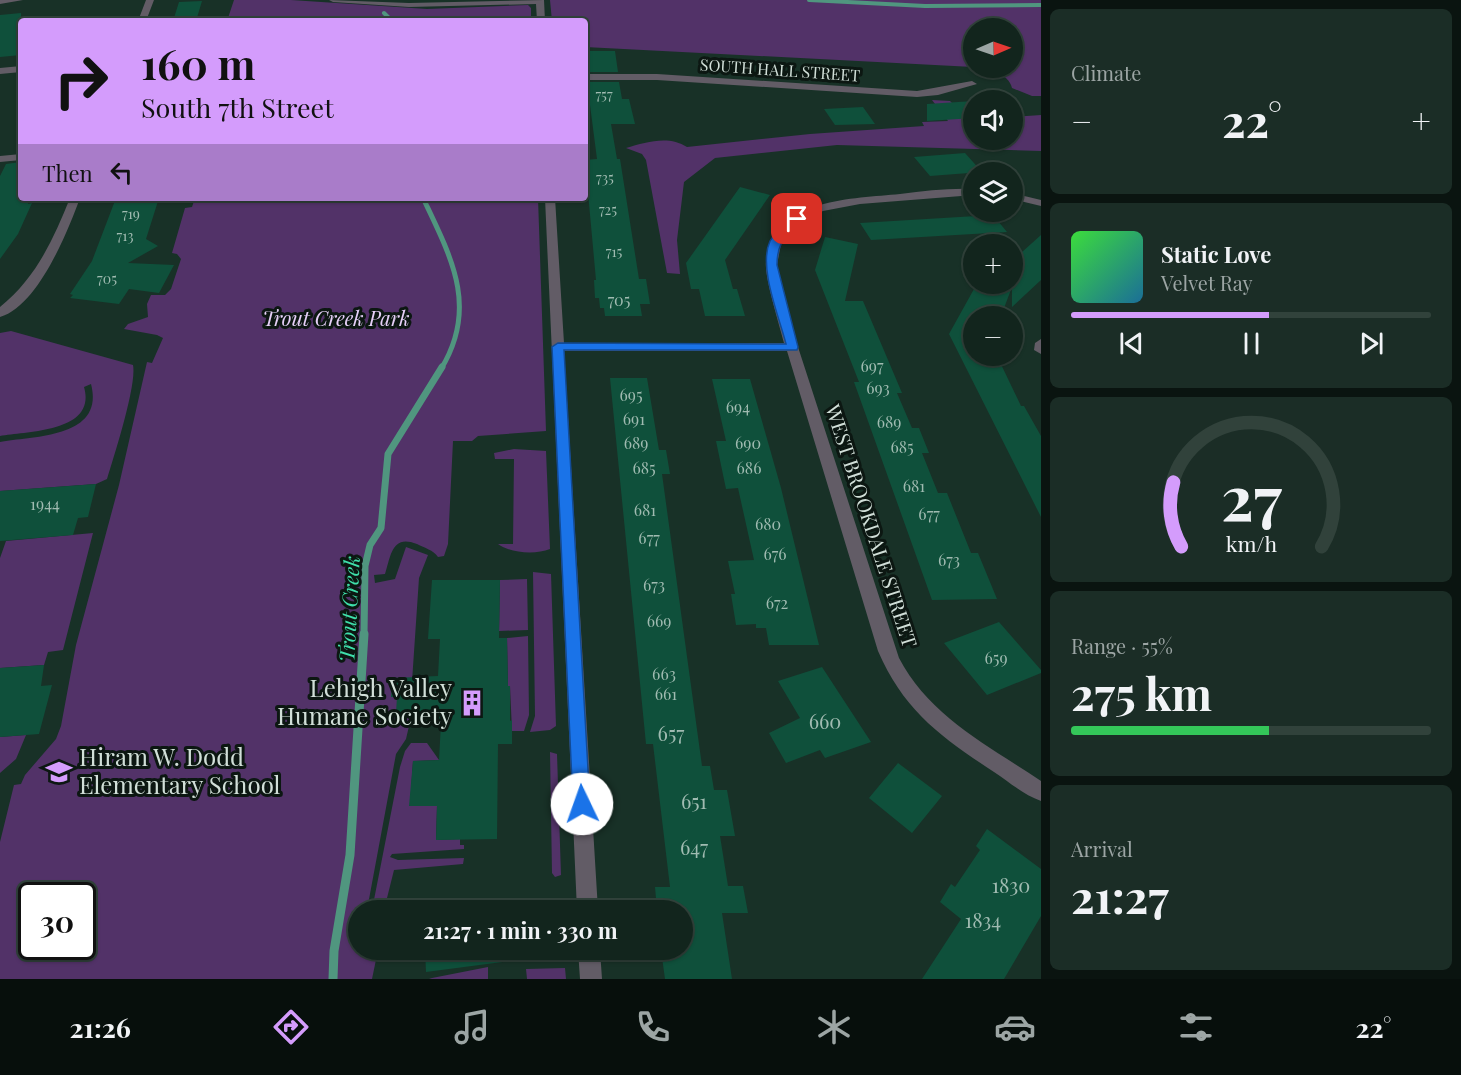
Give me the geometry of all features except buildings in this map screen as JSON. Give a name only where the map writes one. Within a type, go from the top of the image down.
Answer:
[{"type":"street","points":[[0,2],[19,0]]},
{"type":"street","points":[[143,18],[150,0]]},
{"type":"street","points":[[333,0],[409,5],[540,0],[541,18]]},
{"type":"street","points":[[0,71],[18,69]]},
{"type":"street","name":"SOUTH HALL STREET","points":[[588,77],[657,77],[899,93],[938,92],[972,84]]},
{"type":"street","points":[[0,159],[18,158]]},
{"type":"street","name":"WEST BROOKDALE STREET","points":[[963,193],[848,201],[811,211],[785,228],[776,239],[771,265],[792,347],[887,651],[897,674],[915,699],[940,723],[1041,792]]},
{"type":"street","points":[[1023,198],[1041,202]]},
{"type":"street","points":[[3,311],[26,290],[48,262],[74,201]]},
{"type":"street","points":[[550,201],[586,900]]},
{"type":"street","points":[[1041,343],[1041,350]]},
{"type":"street","points":[[558,347],[792,347]]},
{"type":"street","points":[[590,960],[591,979]]},
{"type":"green space","points":[[234,0],[291,0],[427,9],[528,5],[531,8],[531,18],[228,18]]},
{"type":"green space","points":[[550,0],[1041,0],[1041,96],[1032,96],[1023,92],[1023,90],[1012,88],[1006,78],[1023,78],[1023,18],[963,18],[963,66],[588,47],[588,18],[552,18]]},
{"type":"green space","points":[[932,100],[950,101],[963,114],[963,149],[837,145],[715,158],[684,182],[677,240],[680,274],[667,273],[646,160],[642,154],[626,148],[665,140],[687,147],[810,134],[924,126],[922,122],[948,121]]},
{"type":"green space","points":[[1041,115],[1041,151],[1007,150],[1023,150],[1023,116]]},
{"type":"green space","name":"Trout Creek Park","points":[[194,201],[538,201],[546,431],[478,436],[472,441],[453,441],[448,544],[444,556],[438,557],[417,544],[402,542],[394,548],[385,574],[374,575],[375,583],[395,579],[406,547],[428,555],[419,578],[409,726],[406,739],[396,754],[369,900],[348,900],[348,960],[376,960],[372,979],[0,979],[0,842],[14,785],[21,784],[25,775],[56,739],[61,726],[76,645],[119,485],[147,362],[152,363],[163,338],[124,329],[128,324],[148,317],[147,304],[151,295],[165,295],[171,289],[181,259],[177,254],[172,253],[185,208],[192,207]]},
{"type":"green space","points":[[11,331],[133,365],[132,388],[107,479],[96,484],[0,491],[0,442],[64,431],[78,424],[88,415],[93,402],[91,384],[84,387],[85,402],[80,413],[71,421],[42,430],[0,436],[0,333]]},
{"type":"green space","points":[[514,449],[546,451],[550,549],[523,552],[498,544],[513,544],[514,459],[495,459],[494,453]]},
{"type":"green space","points":[[93,533],[63,650],[48,652],[44,665],[0,668],[0,558],[6,541]]},
{"type":"green space","points":[[533,572],[551,574],[556,726],[550,730],[530,732],[535,716]]},
{"type":"green space","points":[[527,579],[528,630],[499,631],[500,580]]},
{"type":"green space","points":[[528,636],[529,715],[524,731],[512,731],[507,638]]},
{"type":"green space","points":[[26,735],[16,759],[0,773],[0,737]]},
{"type":"green space","points":[[411,743],[427,743],[439,760],[413,761],[410,806],[437,806],[436,840],[460,839],[460,845],[464,845],[464,849],[392,854],[390,857],[398,860],[464,858],[463,864],[394,870],[386,900],[374,900],[400,767],[405,751]]},
{"type":"green space","points":[[550,752],[557,754],[561,875],[555,877],[552,873]]},
{"type":"green space","points":[[488,967],[488,979],[429,979],[432,978]]},
{"type":"green space","points":[[565,968],[566,979],[527,979],[526,969]]},
{"type":"waterway","name":"Trout Creek","points":[[809,0],[925,6],[1041,5]]},
{"type":"waterway","name":"Trout Creek","points":[[384,13],[389,18]]},
{"type":"waterway","name":"Trout Creek","points":[[424,201],[443,241],[457,282],[458,324],[452,346],[442,367]]},
{"type":"waterway","name":"Trout Creek","points":[[364,636],[365,566],[370,545],[381,528],[388,454],[442,367]]},
{"type":"waterway","name":"Trout Creek","points":[[333,979],[334,951],[350,855],[364,634]]},
{"type":"place","name":"Lehigh Valley Humane Society","points":[[472,703]]},
{"type":"place","name":"Hiram W. Dodd Elementary School","points":[[59,772]]},
{"type":"route","points":[[582,804],[558,347],[792,347],[771,265],[776,239],[797,219]]}]
